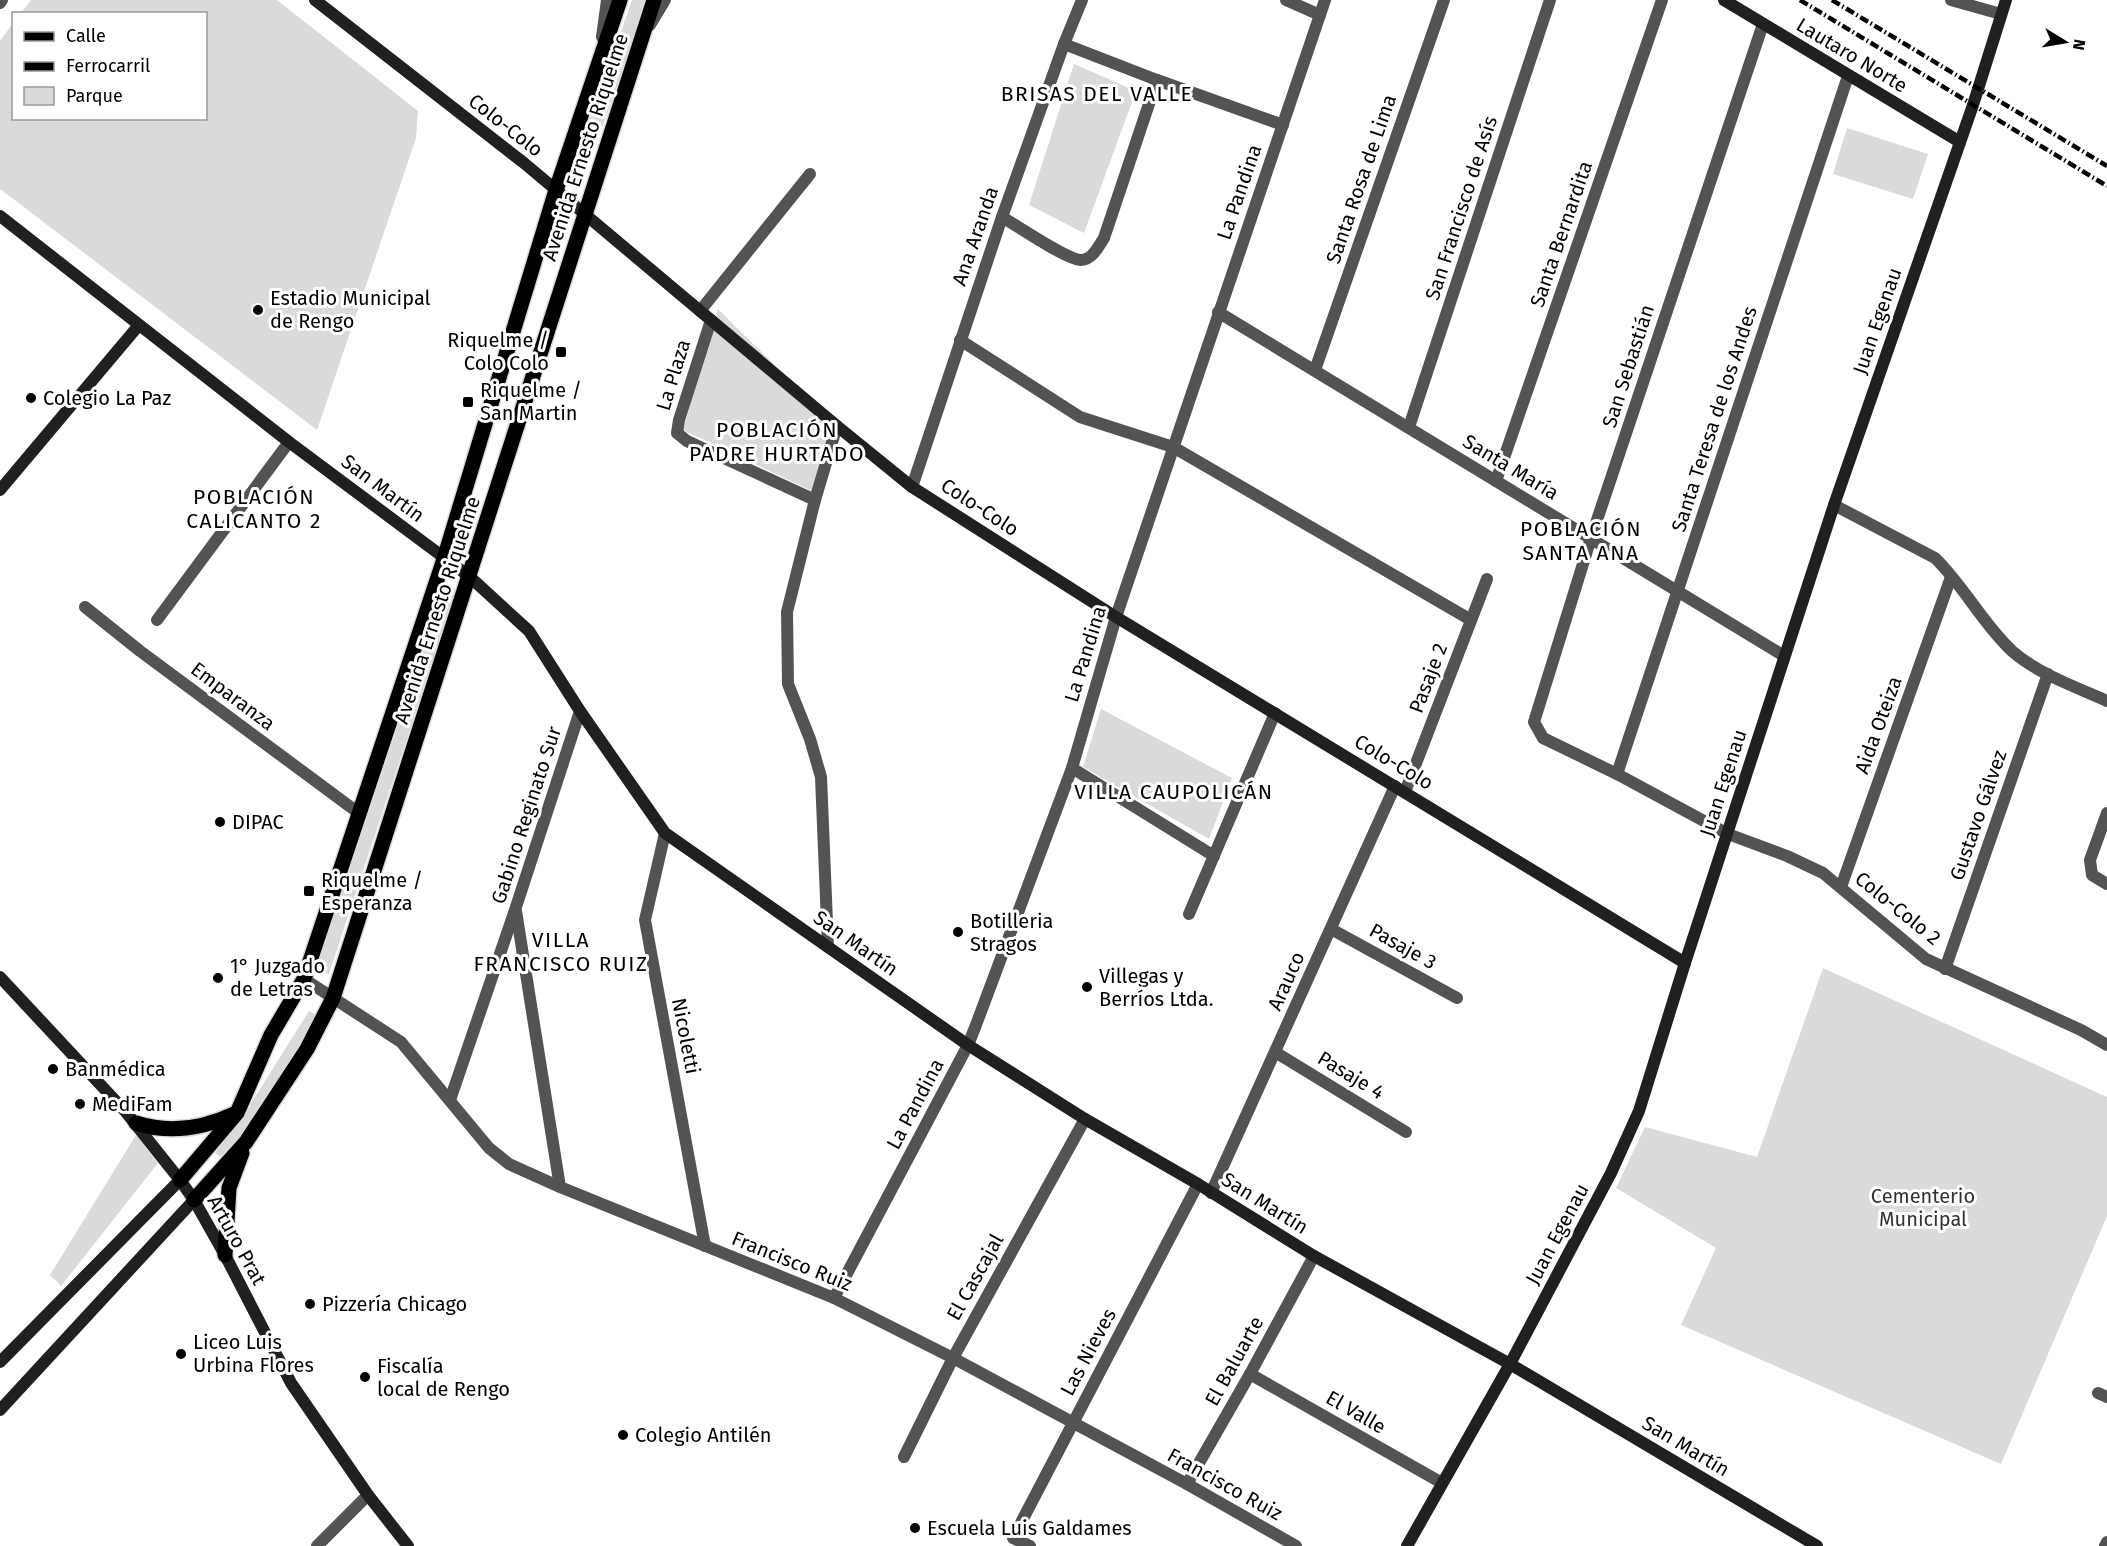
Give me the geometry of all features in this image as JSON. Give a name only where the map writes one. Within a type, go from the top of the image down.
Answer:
[{"type":"main road","name":"Colo-Colo","points":[[315,0],[556,190],[912,487],[1116,617],[1685,963]]},
{"type":"main road","name":"Avenida Ernesto Riquelme","points":[[180,1180],[237,1113],[271,1035],[304,979],[444,559],[556,190],[620,0]]},
{"type":"main road","name":"Avenida Ernesto Riquelme","points":[[194,1200],[246,1142],[307,1049],[333,998],[654,0]]},
{"type":"main road","name":"Lautaro Norte","points":[[1724,0],[1960,142]]},
{"type":"main road","name":"Juan Egenau","points":[[1407,1546],[1510,1364],[1611,1173],[1639,1111],[1784,656],[1960,142],[2006,0]]},
{"type":"main road","name":"San Martín","points":[[0,216],[289,442],[470,577],[529,631],[580,711],[665,833],[968,1045],[1085,1119],[1314,1256],[1510,1364],[1817,1546]]},
{"type":"main road","points":[[0,490],[139,325]]},
{"type":"main road","name":"Arturo Prat","points":[[0,977],[136,1124],[180,1180],[225,1255],[291,1383],[368,1495],[408,1546]]},
{"type":"main road","points":[[136,1124],[160,1129],[185,1130],[210,1124],[237,1113]]},
{"type":"main road","points":[[225,1255],[229,1188],[246,1142]]},
{"type":"main road","points":[[0,1362],[180,1180]]},
{"type":"main road","points":[[0,1410],[194,1200]]},
{"type":"street","points":[[598,66],[607,0]]},
{"type":"street","points":[[642,39],[665,0]]},
{"type":"street","name":"Ana Aranda","points":[[912,487],[1002,217],[1082,0]]},
{"type":"street","points":[[1286,0],[1320,15]]},
{"type":"street","name":"La Pandina","points":[[834,1298],[968,1045],[1072,768],[1116,617],[1325,0]]},
{"type":"street","name":"Santa Rosa de Lima","points":[[1315,370],[1444,0]]},
{"type":"street","name":"San Francisco de Asís","points":[[1409,427],[1550,0]]},
{"type":"street","name":"Santa Bernardita","points":[[1496,481],[1662,0]]},
{"type":"street","points":[[1951,0],[2001,14]]},
{"type":"street","name":"San Sebastián","points":[[1534,722],[1591,538],[1763,24]]},
{"type":"street","points":[[1064,44],[1156,80],[1283,125]]},
{"type":"street","name":"Santa Teresa de los Andes","points":[[1617,774],[1848,76]]},
{"type":"street","points":[[1002,217],[1065,254],[1079,260],[1089,258],[1104,238],[1156,80]]},
{"type":"street","points":[[700,311],[810,174]]},
{"type":"street","name":"Santa María","points":[[1218,312],[1784,656]]},
{"type":"street","name":"La Plaza","points":[[711,320],[679,420],[677,433],[687,441],[815,500]]},
{"type":"street","points":[[960,340],[1080,417],[1173,447],[1471,621]]},
{"type":"street","points":[[828,947],[821,777],[810,739],[789,684],[787,612],[815,500],[837,426]]},
{"type":"street","points":[[157,620],[289,442]]},
{"type":"street","points":[[1834,505],[1926,552],[1939,562],[1983,619],[2014,653],[2048,674],[2107,701]]},
{"type":"street","name":"Aida Oteiza","points":[[1841,887],[1952,577]]},
{"type":"street","name":"Pasaje 2","points":[[1400,789],[1487,579]]},
{"type":"street","name":"Emparanza","points":[[85,607],[140,651],[360,814]]},
{"type":"street","name":"Gustavo Gálvez","points":[[1945,969],[2048,674]]},
{"type":"street","name":"Gabino Reginato Sur","points":[[450,1100],[516,910],[580,711]]},
{"type":"street","points":[[1189,914],[1275,713]]},
{"type":"street","name":"Colo-Colo 2","points":[[1534,722],[1543,738],[1617,774],[1728,834],[1808,865],[1841,887],[1926,959],[2082,1030],[2107,1045]]},
{"type":"street","points":[[1072,768],[1214,856]]},
{"type":"street","name":"Arauco","points":[[1211,1193],[1331,929],[1400,789]]},
{"type":"street","points":[[2107,813],[2090,860],[2092,875],[2107,884]]},
{"type":"street","name":"Nicoletti","points":[[665,833],[645,920],[705,1246]]},
{"type":"street","points":[[516,910],[560,1187]]},
{"type":"street","name":"Pasaje 3","points":[[1331,929],[1457,998]]},
{"type":"street","name":"Francisco Ruiz","points":[[304,979],[401,1042],[489,1148],[509,1164],[560,1187],[834,1298],[953,1358],[1187,1484],[1296,1546]]},
{"type":"street","name":"Pasaje 4","points":[[1275,1052],[1406,1132]]},
{"type":"street","name":"El Cascajal","points":[[904,1457],[953,1358],[1085,1119]]},
{"type":"street","name":"Las Nieves","points":[[1030,1546],[1013,1538],[1198,1185]]},
{"type":"street","name":"El Baluarte","points":[[1187,1484],[1314,1256]]},
{"type":"street","name":"El Valle","points":[[1250,1374],[1442,1483]]},
{"type":"street","points":[[317,1546],[368,1495]]},
{"type":"street","points":[[2105,1546],[2107,1542]]},
{"type":"green space","name":"Estadio Municipal de Rengo","points":[[31,0],[277,0],[418,111],[416,138],[317,430],[0,189],[0,41],[12,24],[12,120],[207,120],[207,12],[22,12]]},
{"type":"green space","points":[[632,0],[649,0],[586,171],[575,162]]},
{"type":"green space","points":[[1074,64],[1136,91],[1084,233],[1029,205]]},
{"type":"green space","points":[[1847,128],[1928,154],[1913,199],[1833,174]]},
{"type":"green space","points":[[718,309],[833,423],[814,492],[683,430]]},
{"type":"green space","points":[[446,584],[456,590],[329,974],[315,970]]},
{"type":"green space","points":[[1101,709],[1232,778],[1209,839],[1083,767]]},
{"type":"green space","name":"Cementerio Municipal","points":[[1823,968],[2107,1097],[2107,1216],[2001,1464],[1681,1325],[1716,1248],[1616,1188],[1645,1127],[1757,1157]]},
{"type":"green space","points":[[309,1011],[319,1016],[225,1161],[214,1152],[255,1097]]},
{"type":"green space","points":[[136,1135],[158,1163],[61,1286],[50,1275]]},
{"type":"railway","points":[[1800,0],[2107,186]]},
{"type":"railway","points":[[1832,0],[2107,166]]},
{"type":"place","name":"Estadio Municipal de Rengo","points":[[258,310]]},
{"type":"place","name":"Riquelme / Colo Colo","points":[[561,352]]},
{"type":"place","name":"Colegio La Paz","points":[[31,398]]},
{"type":"place","name":"Riquelme / San Martin","points":[[468,402]]},
{"type":"place","name":"DIPAC","points":[[220,822]]},
{"type":"place","name":"Riquelme / Esperanza","points":[[309,891]]},
{"type":"place","name":"Botilleria Stragos","points":[[958,932]]},
{"type":"place","name":"1° Juzgado de Letras","points":[[218,978]]},
{"type":"place","name":"Villegas y Berríos Ltda.","points":[[1087,987]]},
{"type":"place","name":"Banmédica","points":[[53,1069]]},
{"type":"place","name":"MediFam","points":[[80,1104]]},
{"type":"place","name":"Pizzería Chicago","points":[[310,1304]]},
{"type":"place","name":"Liceo Luis Urbina Flores","points":[[181,1354]]},
{"type":"place","name":"Fiscalía local de Rengo","points":[[365,1377]]},
{"type":"place","name":"Colegio Antilén","points":[[623,1435]]},
{"type":"place","name":"Escuela Luis Galdames","points":[[915,1528]]},
{"type":"district","name":"BRISAS DEL VALLE","points":[[1097,94]]},
{"type":"district","name":"POBLACIÓN PADRE HURTADO","points":[[777,442]]},
{"type":"district","name":"POBLACIÓN CALICANTO 2","points":[[254,509]]},
{"type":"district","name":"POBLACIÓN SANTA ANA","points":[[1581,541]]},
{"type":"district","name":"VILLA CAUPOLICÁN","points":[[1174,792]]},
{"type":"district","name":"VILLA FRANCISCO RUIZ","points":[[561,952]]}]
